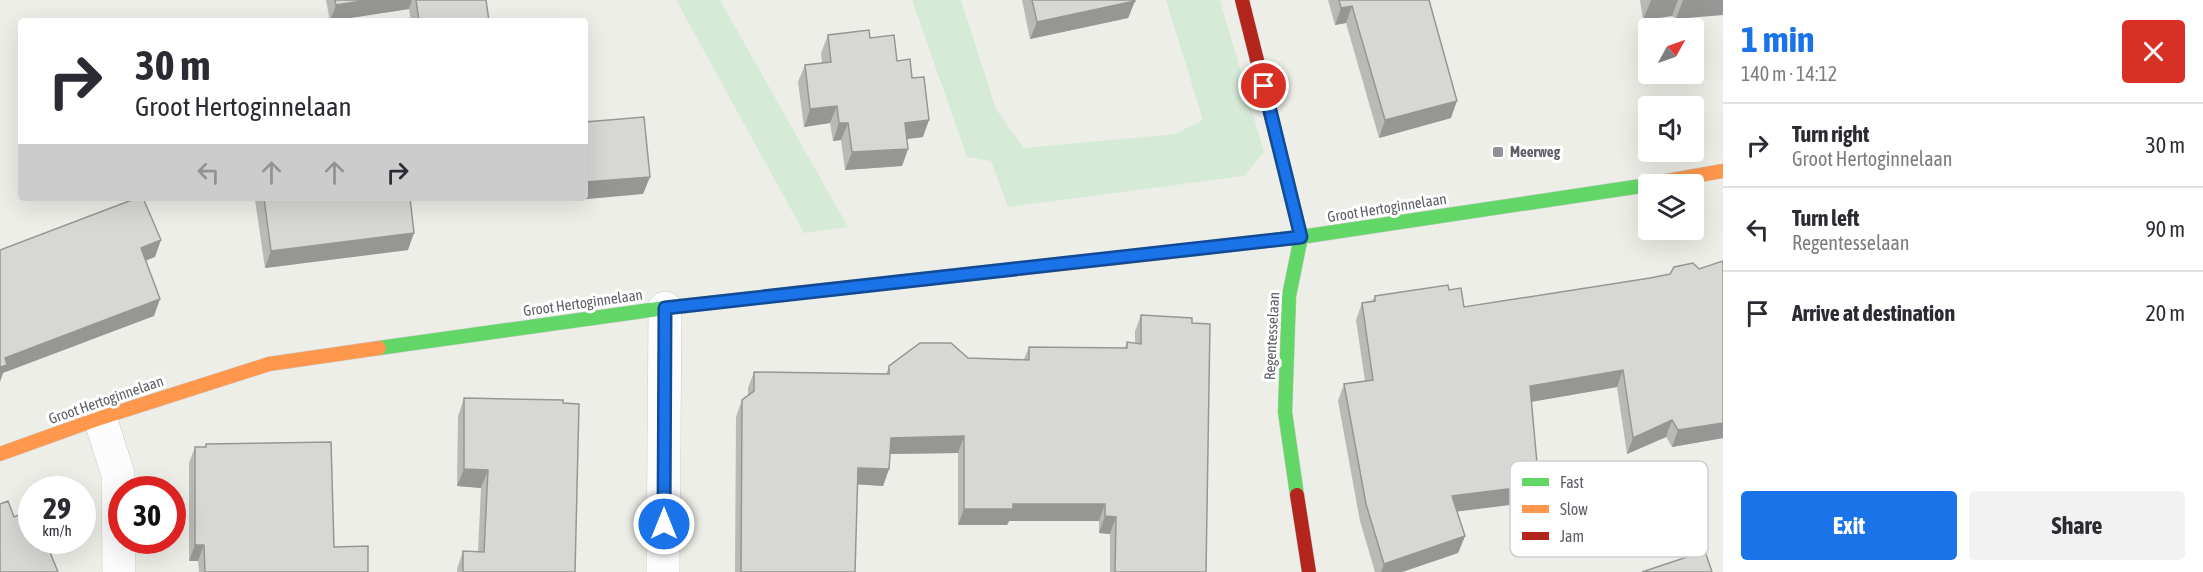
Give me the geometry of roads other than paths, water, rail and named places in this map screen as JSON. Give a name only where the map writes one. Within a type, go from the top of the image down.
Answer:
[{"type":"main road","name":"Regentesselaan","points":[[1242,0],[1301,237],[1289,296],[1285,412],[1309,572]]},
{"type":"main road","name":"Groot Hertoginnelaan","points":[[1704,175],[1723,171]]},
{"type":"main road","name":"Groot Hertoginnelaan","points":[[0,454],[100,418],[269,364],[665,308],[1301,237],[1638,187]]},
{"type":"street","points":[[663,572],[665,308]]},
{"type":"street","points":[[100,418],[118,474],[119,572]]},
{"type":"place","name":"Meerweg","points":[[1498,152]]}]
